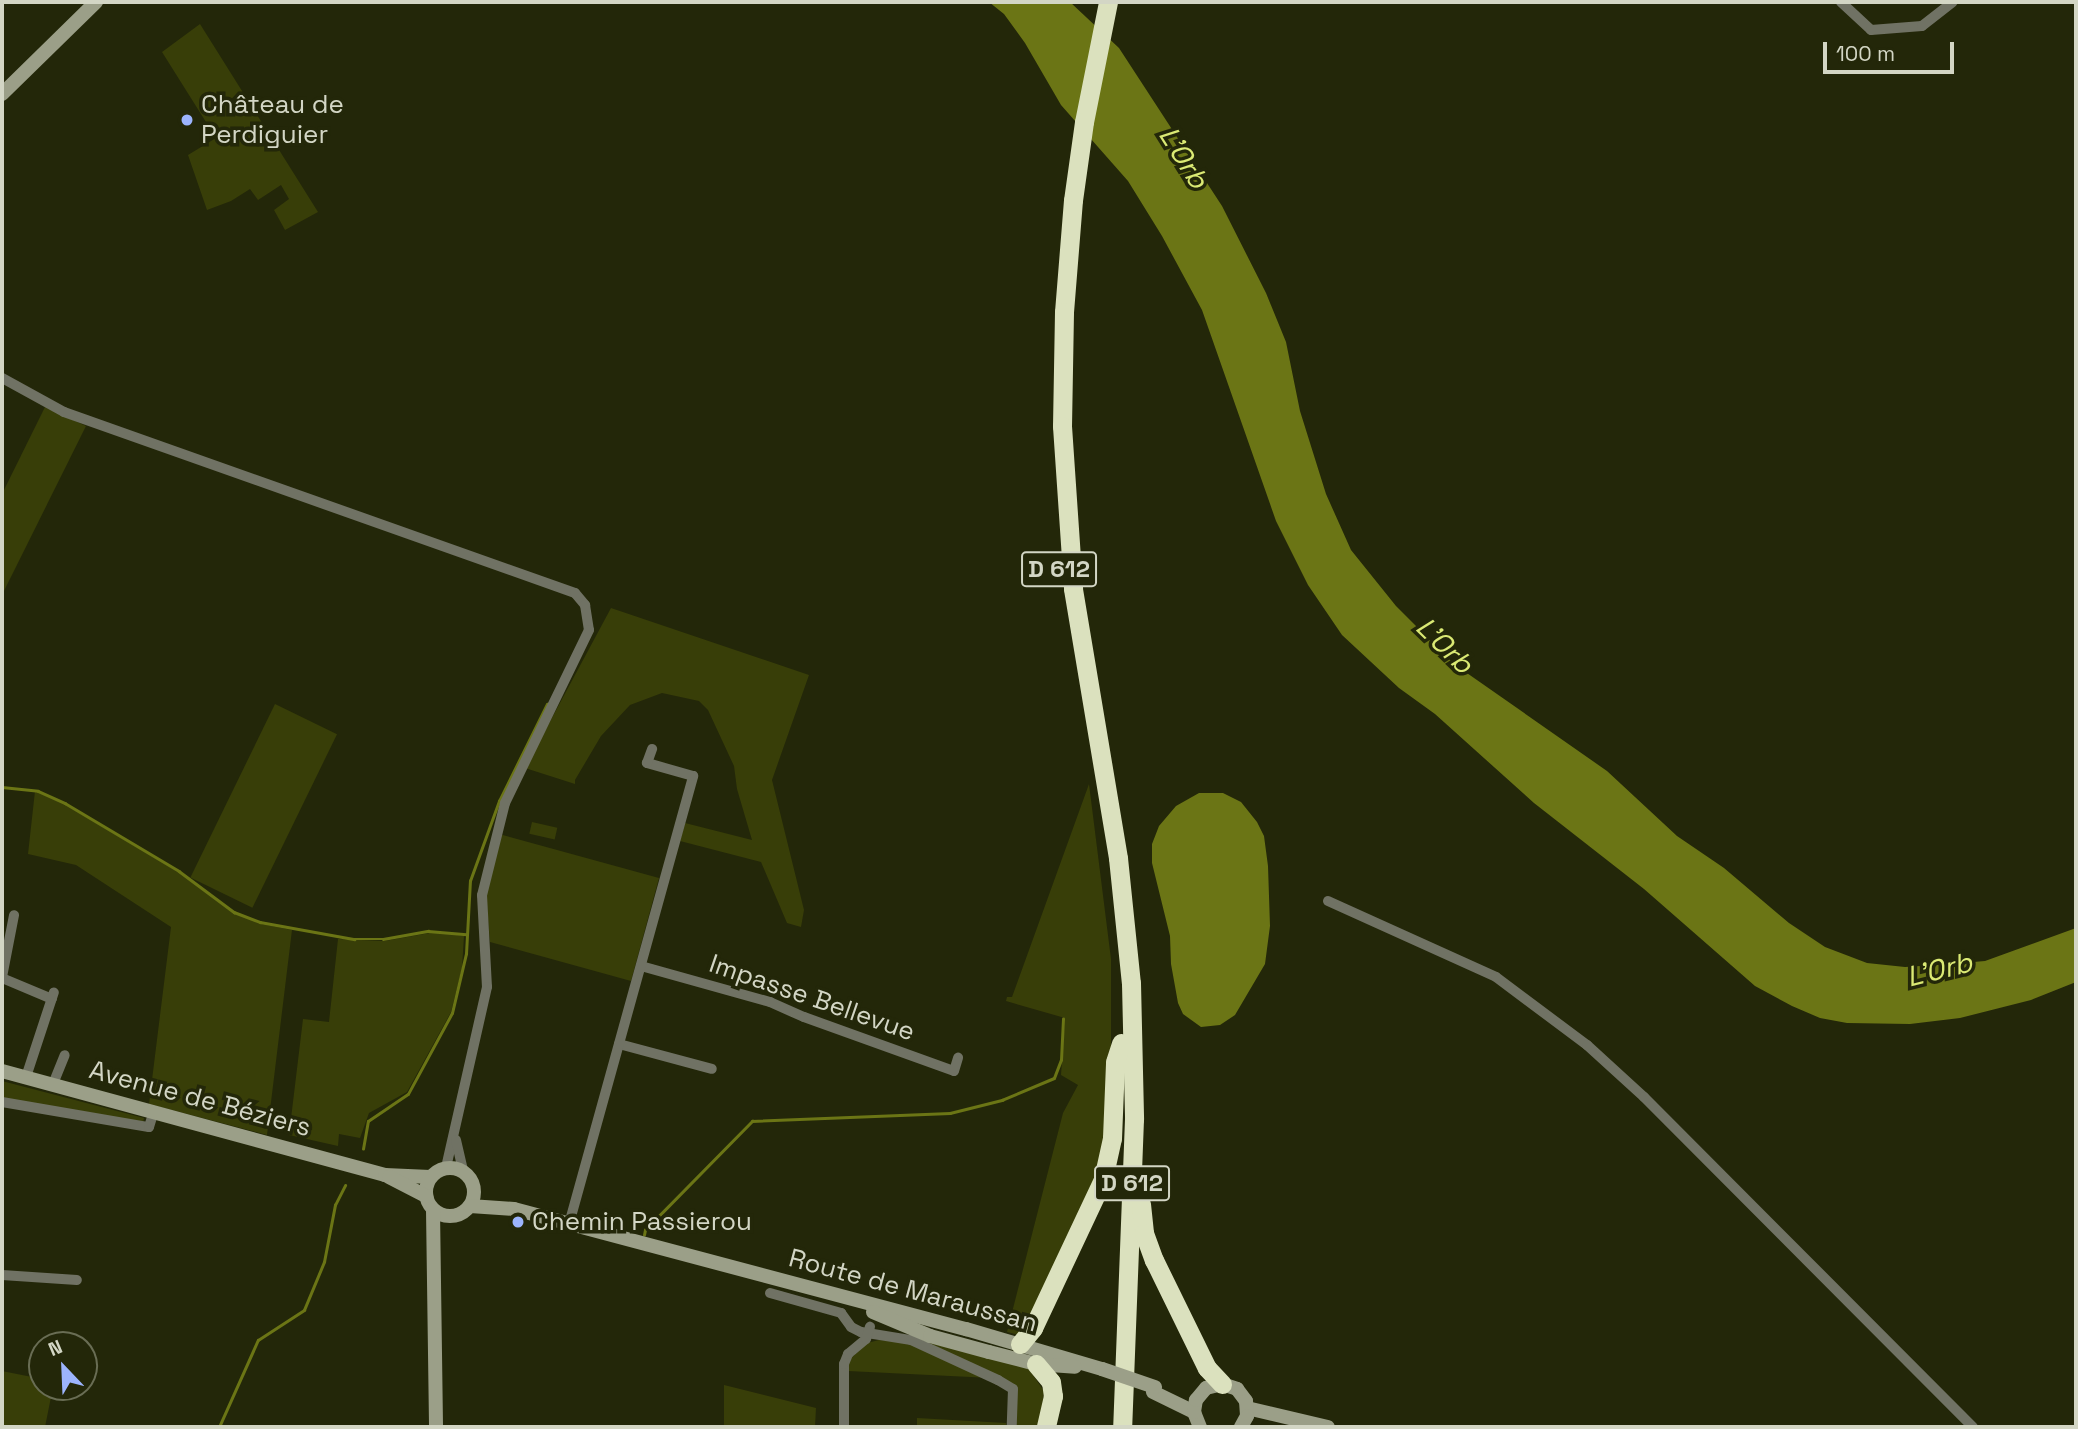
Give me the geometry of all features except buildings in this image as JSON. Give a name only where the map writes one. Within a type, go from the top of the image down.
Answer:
[{"type":"highway","name":"D 612","points":[[1096,2],[1071,171],[1050,346],[1054,506],[1070,652],[1109,875],[1128,1046],[1122,1427]]},
{"type":"highway","name":"D 612","points":[[1071,171],[1108,2]]},
{"type":"highway","name":"D 612","points":[[1110,1427],[1128,1046]]},
{"type":"highway","points":[[1020,1344],[1033,1328],[1103,1179],[1110,1149],[1115,1062],[1128,1046],[1141,1068],[1140,1189],[1148,1246],[1192,1342],[1207,1368],[1222,1384]]},
{"type":"highway","points":[[1036,1364],[1051,1382],[1053,1396],[1046,1427]]},
{"type":"main road","points":[[2,94],[96,2]]},
{"type":"main road","name":"Avenue de Béziers","points":[[2,1071],[385,1175],[426,1196]]},
{"type":"main road","points":[[436,1427],[435,1253],[433,1210],[426,1196],[430,1177],[446,1168],[463,1171],[474,1188],[514,1209]]},
{"type":"main road","name":"Avenue de Béziers","points":[[385,1175],[430,1177]]},
{"type":"main road","points":[[470,1206],[474,1188]]},
{"type":"main road","points":[[435,1253],[452,1216],[470,1206],[514,1209],[765,1276]]},
{"type":"main road","points":[[433,1210],[452,1216]]},
{"type":"main road","name":"Route de Maraussan","points":[[765,1276],[1020,1344],[1154,1390],[1194,1412]]},
{"type":"main road","name":"Route de Maraussan","points":[[765,1276],[866,1309],[930,1336],[1036,1364],[1101,1372]]},
{"type":"main road","points":[[1200,1427],[1194,1412],[1199,1394],[1214,1384],[1222,1384],[1242,1394],[1247,1408],[1243,1427],[1278,1418]]},
{"type":"main road","name":"Route de Maraussan","points":[[1154,1390],[1199,1394]]},
{"type":"main road","points":[[1247,1408],[1278,1418],[1328,1427]]},
{"type":"street","points":[[1841,2],[1871,30],[1923,26],[1953,2]]},
{"type":"street","points":[[2,378],[64,412],[575,593],[585,605],[589,630],[502,814],[482,895],[487,986],[455,1138],[446,1168]]},
{"type":"street","points":[[569,1223],[693,776],[647,764],[652,749]]},
{"type":"street","points":[[1328,901],[1336,908],[1496,977],[1587,1045],[1644,1097],[1973,1427]]},
{"type":"street","points":[[14,915],[2,978],[53,995],[26,1077]]},
{"type":"street","name":"Impasse Bellevue","points":[[641,966],[770,1002],[804,1017],[954,1071],[958,1058]]},
{"type":"street","points":[[619,1045],[712,1069]]},
{"type":"street","points":[[53,1084],[65,1055]]},
{"type":"street","points":[[2,1102],[149,1127],[154,1111]]},
{"type":"street","points":[[455,1138],[463,1171]]},
{"type":"street","points":[[2,1275],[77,1280]]},
{"type":"street","points":[[770,1293],[841,1313],[851,1327],[911,1340],[1013,1389],[1012,1427]]},
{"type":"street","points":[[866,1309],[869,1331]]},
{"type":"street","points":[[844,1427],[844,1364],[848,1354],[882,1315]]},
{"type":"shaded area","points":[[200,24],[318,212],[285,230],[274,210],[289,199],[281,185],[258,200],[250,189],[231,201],[207,210],[188,155],[216,138],[162,52]]},
{"type":"shaded area","points":[[45,407],[86,426],[2,595],[2,494]]},
{"type":"shaded area","points":[[611,608],[809,675],[772,780],[804,910],[801,927],[787,923],[761,862],[680,841],[685,823],[752,840],[737,789],[734,766],[708,710],[699,701],[662,693],[630,705],[601,736],[575,784],[525,768]]},
{"type":"shaded area","points":[[275,704],[337,734],[252,908],[190,877]]},
{"type":"shaded area","points":[[1089,784],[1111,959],[1111,1115],[1105,1161],[1023,1336],[1007,1332],[1063,1113],[1078,1085],[1061,1075],[1065,1018],[1006,1001],[1007,997],[1012,997]]},
{"type":"shaded area","points":[[35,791],[61,802],[177,871],[229,910],[261,924],[292,930],[267,1135],[149,1104],[171,927],[76,865],[28,854]]},
{"type":"shaded area","points":[[532,822],[557,828],[555,840],[529,834]]},
{"type":"shaded area","points":[[499,834],[659,878],[631,981],[490,942],[486,895]]},
{"type":"shaded area","points":[[435,932],[464,936],[462,968],[451,1012],[407,1092],[369,1113],[360,1138],[339,1134],[338,1146],[289,1135],[303,1019],[329,1022],[338,939],[385,941]]},
{"type":"shaded area","points":[[2,1081],[144,1118],[143,1123],[2,1099]]},
{"type":"shaded area","points":[[908,1333],[1026,1365],[1044,1391],[1040,1427],[1014,1427],[1017,1395]]},
{"type":"shaded area","points":[[879,1340],[906,1342],[991,1378],[848,1371],[849,1360],[867,1343]]},
{"type":"shaded area","points":[[2,1371],[28,1376],[28,1401],[50,1401],[45,1427],[2,1427]]},
{"type":"shaded area","points":[[724,1385],[816,1408],[815,1427],[724,1427]]},
{"type":"shaded area","points":[[917,1418],[1006,1423],[1006,1427],[917,1427]]},
{"type":"water","name":"L'Orb","points":[[989,2],[1070,2],[1119,48],[1222,206],[1266,293],[1286,342],[1300,411],[1326,494],[1351,550],[1396,606],[1454,664],[1607,771],[1677,836],[1724,868],[1789,923],[1825,947],[1867,963],[1905,967],[1950,964],[1985,961],[2076,928],[2076,982],[2031,1000],[1960,1018],[1910,1024],[1847,1023],[1820,1018],[1792,1006],[1755,986],[1644,889],[1534,803],[1435,714],[1399,688],[1342,635],[1308,585],[1276,521],[1202,310],[1162,236],[1128,181],[1061,105],[1025,43],[1004,14]]},
{"type":"water","points":[[1199,793],[1223,793],[1241,802],[1257,822],[1264,836],[1268,866],[1270,926],[1265,964],[1235,1015],[1220,1025],[1201,1027],[1183,1014],[1178,1003],[1171,964],[1170,936],[1152,863],[1152,844],[1159,826],[1176,806]]},
{"type":"waterway","points":[[363,1149],[368,1121],[408,1094],[452,1013],[466,954],[470,881],[499,801],[547,704]]},
{"type":"waterway","points":[[2,787],[38,791],[65,803],[179,871],[234,912],[260,922],[354,939],[383,939],[428,931],[466,934]]},
{"type":"waterway","points":[[644,1235],[645,1230],[752,1121],[950,1113],[1002,1100],[1054,1078],[1061,1060],[1063,1019]]},
{"type":"waterway","points":[[219,1427],[258,1340],[304,1310],[324,1262],[335,1205],[345,1185]]},
{"type":"place","name":"Château de Perdiguier","points":[[187,120]]},
{"type":"place","name":"Chemin Passierou","points":[[518,1222]]}]
